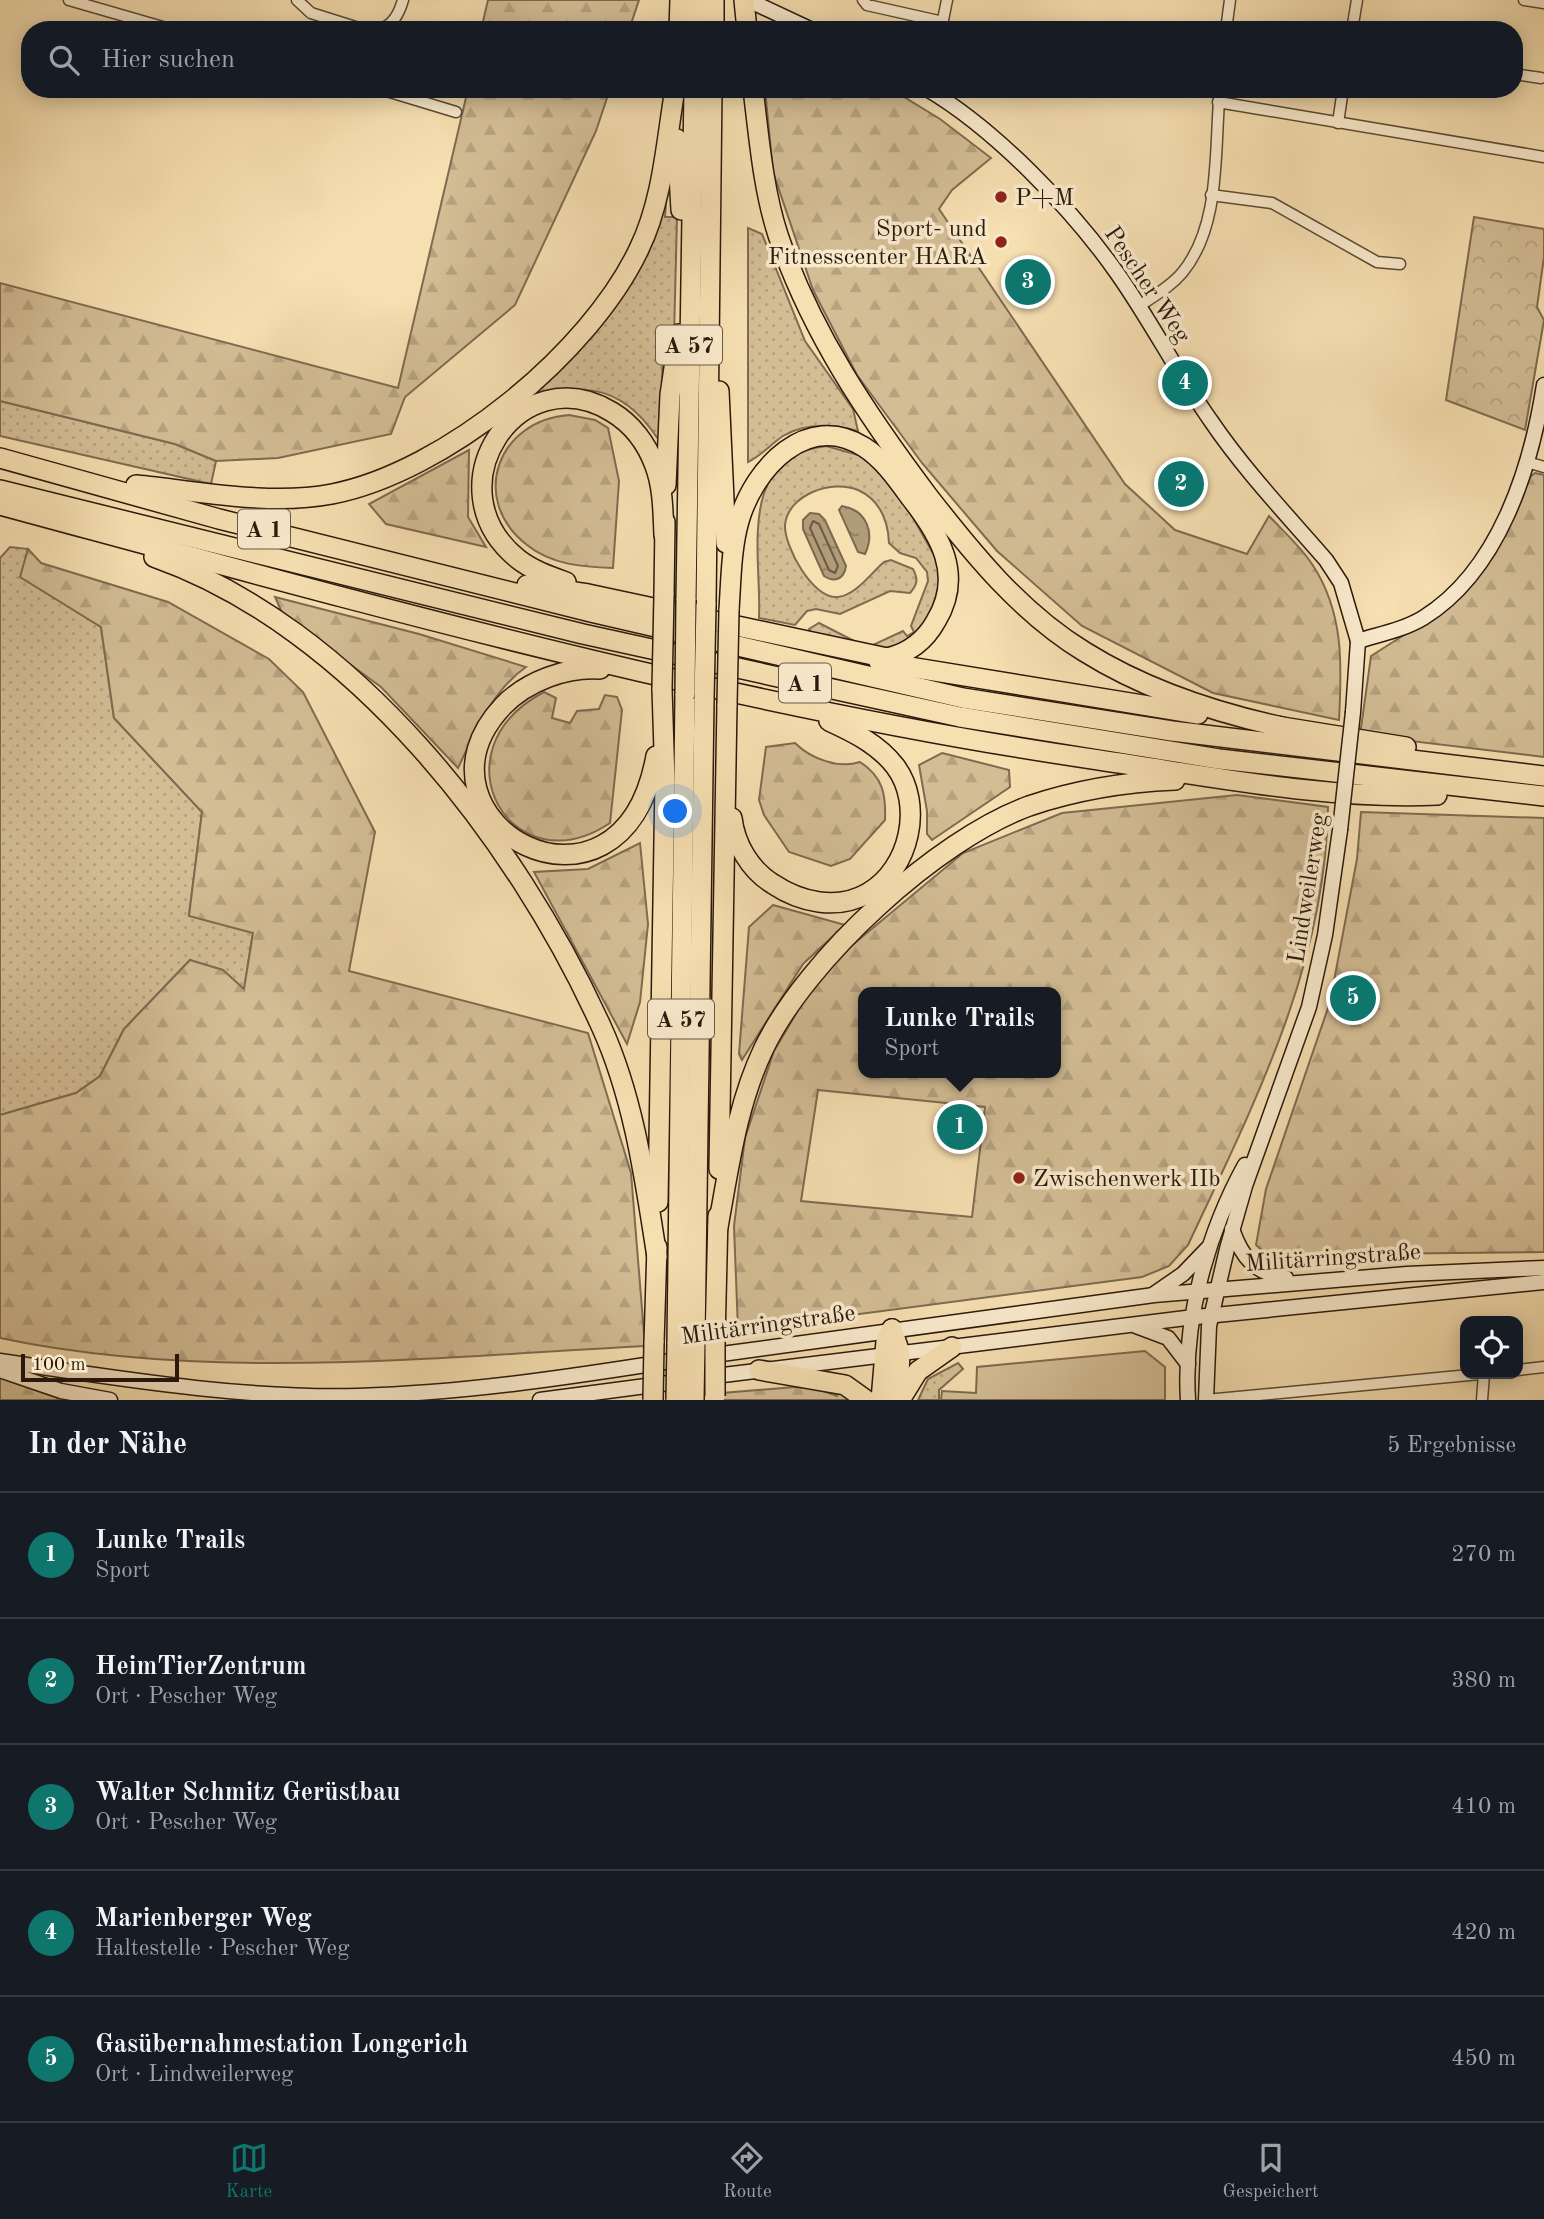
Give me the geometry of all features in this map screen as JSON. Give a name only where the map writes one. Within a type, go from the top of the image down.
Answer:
[{"type":"highway","points":[[746,0],[746,21]]},
{"type":"highway","points":[[90,481],[252,496],[290,498],[331,494],[376,481],[419,461],[480,423],[540,377],[593,321],[618,287],[640,248],[652,214],[674,98]]},
{"type":"highway","points":[[653,1400],[665,781],[662,728],[664,535],[670,396],[681,317],[683,224],[677,164],[676,98]]},
{"type":"highway","name":"A 57","points":[[694,98],[685,694],[686,1343],[694,1400]]},
{"type":"highway","name":"A 57","points":[[676,1400],[686,1343],[704,699],[712,98]]},
{"type":"highway","points":[[754,98],[764,170],[777,233],[806,308],[842,374],[947,520],[1010,594],[1085,652],[1177,698],[1221,714],[1282,727]]},
{"type":"highway","points":[[710,289],[718,360],[729,610],[715,1398]]},
{"type":"highway","points":[[647,608],[538,571],[498,540],[485,516],[481,494],[481,472],[489,449],[503,428],[534,406],[571,400],[603,406],[634,430],[647,448],[661,493],[664,535]]},
{"type":"highway","points":[[440,573],[588,594],[887,658],[916,645],[931,631],[948,597],[947,557],[930,523],[875,455],[861,445],[839,437],[820,436],[789,446],[775,457],[762,473],[740,517],[729,610]]},
{"type":"highway","name":"A 1","points":[[0,458],[219,519],[591,612],[963,698],[1172,732],[1542,776]]},
{"type":"highway","name":"A 1","points":[[0,490],[583,634],[960,717],[1219,758],[1488,792],[1544,796]]},
{"type":"highway","points":[[0,505],[643,672],[961,740],[1239,780],[1397,796],[1488,792]]},
{"type":"highway","points":[[62,522],[166,561],[234,592],[332,662],[396,720],[434,761],[497,848],[551,932],[601,1027],[625,1093],[642,1164],[657,1257]]},
{"type":"highway","points":[[748,630],[860,659],[1493,761],[1542,776]]},
{"type":"highway","points":[[643,672],[578,669],[541,680],[508,700],[486,729],[479,748],[475,768],[483,804],[495,823],[511,840],[529,849],[567,856],[594,848],[619,834],[642,805],[652,779],[662,728]]},
{"type":"highway","points":[[726,767],[738,843],[762,877],[803,901],[823,903],[867,894],[884,881],[905,847],[911,825],[911,804],[905,784],[895,766],[874,746],[803,708]]},
{"type":"highway","points":[[718,1227],[735,1134],[763,1050],[782,1015],[812,975],[848,935],[888,899],[971,836],[1030,806],[1087,790],[1138,782],[1239,780]]},
{"type":"highway","points":[[892,1329],[892,1354],[899,1400]]},
{"type":"highway","points":[[899,1400],[918,1371],[952,1347]]},
{"type":"highway","points":[[881,1400],[892,1354]]},
{"type":"highway","points":[[760,1370],[845,1385],[866,1400]]},
{"type":"main road","points":[[746,0],[792,21]]},
{"type":"main road","name":"Pescher Weg","points":[[940,98],[965,115],[1030,173],[1093,241],[1139,306],[1212,424],[1326,560],[1341,583],[1358,641]]},
{"type":"main road","points":[[1358,641],[1402,629],[1423,618],[1461,586],[1495,536],[1527,462],[1544,385]]},
{"type":"main road","name":"Lindweilerweg","points":[[1206,1400],[1211,1315],[1232,1229],[1263,1133],[1309,1007],[1325,935],[1340,830],[1358,641]]},
{"type":"main road","name":"Lindweilerweg","points":[[1188,1400],[1188,1364],[1193,1317],[1211,1244],[1235,1183],[1263,1133]]},
{"type":"main road","points":[[1232,1229],[1238,1247],[1254,1267],[1273,1276],[1303,1281]]},
{"type":"main road","points":[[1154,1294],[1183,1274],[1211,1244]]},
{"type":"main road","name":"Militärringstraße","points":[[0,1361],[232,1395],[274,1393],[356,1396],[453,1389],[613,1370],[1154,1294],[1303,1281],[1544,1268]]},
{"type":"main road","name":"Militärringstraße","points":[[540,1400],[1193,1317],[1544,1282]]},
{"type":"main road","points":[[1131,1325],[1168,1338],[1188,1364]]},
{"type":"main road","points":[[0,1370],[61,1391],[110,1400]]},
{"type":"main road","points":[[257,1400],[274,1393]]},
{"type":"street","points":[[69,0],[142,21]]},
{"type":"street","points":[[297,0],[312,13],[337,21]]},
{"type":"street","points":[[392,21],[398,14],[403,0]]},
{"type":"street","points":[[863,0],[867,5],[924,21]]},
{"type":"street","points":[[943,21],[947,0]]},
{"type":"street","points":[[1227,21],[1230,0]]},
{"type":"street","points":[[1354,21],[1357,0]]},
{"type":"street","points":[[1524,0],[1544,3]]},
{"type":"street","points":[[1523,75],[1541,78]]},
{"type":"street","points":[[410,98],[456,112]]},
{"type":"street","points":[[1139,306],[1174,281],[1191,260],[1206,228],[1219,98]]},
{"type":"street","points":[[1338,123],[1342,98]]},
{"type":"street","points":[[1218,102],[1544,157]]},
{"type":"street","points":[[1211,195],[1272,203],[1377,262],[1400,264]]},
{"type":"street","points":[[1527,462],[1544,467]]},
{"type":"street","points":[[1523,1369],[1544,1367]]},
{"type":"street","points":[[1206,1400],[1460,1376]]},
{"type":"street","points":[[1482,1379],[1482,1400]]},
{"type":"street","points":[[1345,1387],[1345,1400]]},
{"type":"green space","points":[[488,0],[639,0],[632,21],[483,21]]},
{"type":"green space","points":[[466,98],[607,98],[596,131],[515,305],[405,397],[391,434],[278,458],[216,461],[175,444],[0,401],[0,283],[398,388]]},
{"type":"green space","points":[[766,98],[906,98],[940,119],[991,158],[952,190],[939,209],[1125,484],[1175,530],[1247,554],[1269,516],[1307,557],[1330,601],[1339,639],[1339,720],[1213,693],[1082,626],[997,551],[922,463],[857,375],[813,290],[773,172]]},
{"type":"green space","points":[[667,191],[665,217],[677,217],[674,337],[663,338],[661,438],[658,439],[628,405],[594,391],[557,393],[515,408],[549,377]]},
{"type":"green space","points":[[1474,217],[1544,229],[1544,257],[1537,307],[1544,320],[1525,430],[1446,400]]},
{"type":"green space","points":[[748,228],[762,234],[805,341],[853,409],[858,431],[829,426],[801,428],[783,436],[748,462]]},
{"type":"green space","points":[[0,401],[175,444],[216,461],[211,484],[0,436]]},
{"type":"green space","points":[[569,415],[595,420],[608,428],[619,481],[613,568],[568,564],[537,552],[509,526],[499,506],[496,485],[499,465],[509,446],[524,431],[544,420]]},
{"type":"green space","points":[[826,446],[862,456],[880,472],[911,514],[939,564],[939,598],[921,631],[892,648],[872,648],[813,636],[809,629],[819,623],[858,643],[871,646],[903,631],[907,636],[914,632],[911,626],[928,581],[927,572],[916,558],[900,553],[889,543],[885,519],[872,499],[848,487],[836,486],[813,492],[803,497],[788,514],[785,525],[789,546],[802,570],[819,590],[829,596],[838,597],[851,592],[884,562],[891,560],[913,569],[916,584],[913,590],[910,593],[890,591],[840,614],[816,609],[807,611],[795,625],[759,618],[758,539],[760,513],[766,489],[778,469],[797,454]]},
{"type":"green space","points":[[469,450],[468,517],[486,547],[386,524],[369,504]]},
{"type":"green space","points":[[1535,473],[1544,475],[1544,757],[1360,735],[1371,656],[1443,610],[1526,480]]},
{"type":"green space","points":[[10,547],[28,549],[21,577],[101,627],[114,718],[202,812],[189,915],[253,932],[244,990],[190,960],[124,1029],[100,1076],[76,1093],[0,1115],[0,558]]},
{"type":"green space","points":[[28,549],[41,563],[168,602],[269,659],[303,692],[375,832],[349,971],[588,1033],[631,1173],[645,1346],[403,1360],[239,1363],[78,1351],[0,1338],[0,1115],[76,1093],[100,1076],[124,1029],[190,960],[223,970],[244,989],[253,933],[189,916],[202,812],[114,718],[101,627],[20,577]]},
{"type":"green space","points":[[275,597],[419,634],[526,667],[494,699],[458,768],[381,687],[283,615]]},
{"type":"green space","points":[[544,692],[556,698],[552,718],[570,723],[577,711],[599,709],[605,695],[617,697],[622,710],[610,823],[574,839],[542,839],[516,826],[498,804],[490,777],[493,747],[511,717]]},
{"type":"green space","points":[[795,743],[809,754],[826,761],[843,764],[860,762],[874,774],[882,787],[885,820],[850,859],[831,866],[789,852],[764,815],[759,800],[766,747]]},
{"type":"green space","points":[[942,753],[1009,770],[1010,787],[932,840],[927,834],[927,811],[919,765]]},
{"type":"green space","points":[[1237,795],[1328,807],[1324,865],[1314,923],[1300,978],[1260,1087],[1188,1245],[1169,1266],[1142,1277],[738,1330],[734,1226],[745,1138],[774,1051],[816,980],[844,952],[963,853],[1062,813]],"holes":[[[818,1090],[985,1107],[972,1217],[801,1201]]]},
{"type":"green space","points":[[1361,812],[1544,818],[1544,1252],[1267,1255],[1256,1245],[1266,1189],[1330,1002],[1357,859]]},
{"type":"green space","points":[[640,843],[648,924],[640,1002],[627,1044],[534,872],[588,869]]},
{"type":"green space","points":[[773,905],[845,925],[803,964],[742,1060],[739,1054],[749,927]]},
{"type":"green space","points":[[1145,1351],[1165,1367],[1165,1400],[941,1400],[942,1391],[976,1393],[977,1367]]},
{"type":"green space","points":[[958,1363],[963,1369],[939,1390],[939,1400],[918,1400],[928,1379]]},
{"type":"green space","points":[[0,1378],[64,1400],[0,1400]]},
{"type":"green space","points":[[815,1388],[837,1396],[840,1388],[859,1400],[722,1400],[722,1393]]},
{"type":"water","points":[[842,506],[858,512],[867,524],[869,538],[865,554],[858,552],[839,510]]},
{"type":"water","points":[[810,513],[819,514],[825,520],[846,566],[838,579],[824,576],[803,529],[803,520]]},
{"type":"place","name":"P+M","points":[[1001,197]]},
{"type":"place","name":"Sport- und Fitnesscenter HARA","points":[[1001,242]]},
{"type":"place","name":"Walter Schmitz Gerüstbau","points":[[1028,282]]},
{"type":"place","name":"Marienberger Weg","points":[[1185,383]]},
{"type":"place","name":"HeimTierZentrum","points":[[1181,484]]},
{"type":"place","name":"Gasübernahmestation Longerich","points":[[1353,998]]},
{"type":"place","name":"Lunke Trails","points":[[960,1127]]},
{"type":"place","name":"Zwischenwerk IIb","points":[[1019,1178]]}]
